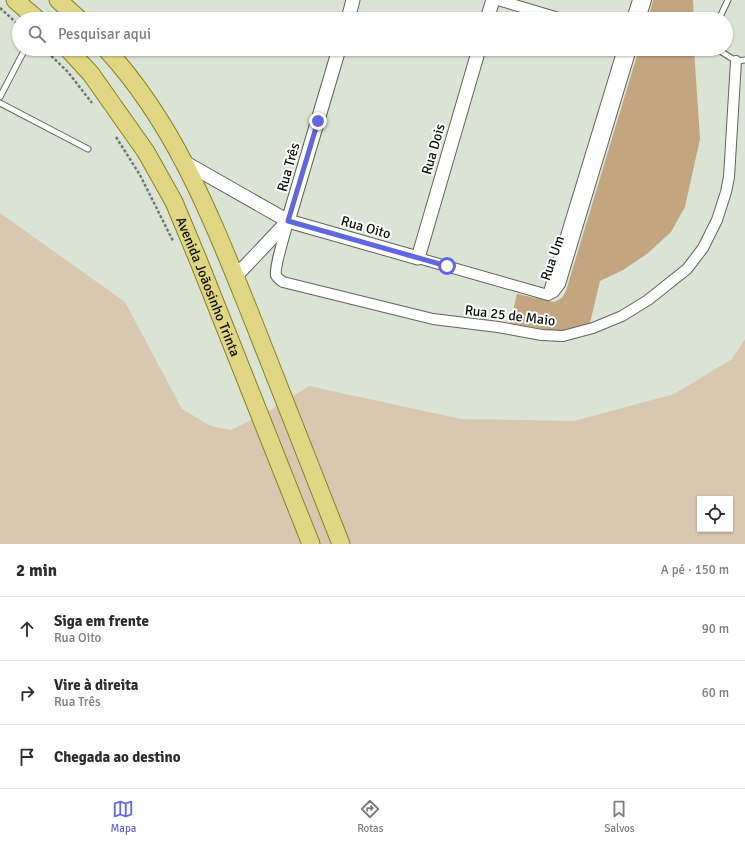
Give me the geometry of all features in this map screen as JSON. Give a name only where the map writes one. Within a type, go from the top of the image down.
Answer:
[{"type":"main road","points":[[15,0],[29,12]]},
{"type":"main road","points":[[58,0],[71,12]]},
{"type":"main road","name":"Avenida Joãosinho Trinta","points":[[74,56],[91,74],[141,146],[174,202],[200,262],[311,544]]},
{"type":"main road","name":"Avenida Joãosinho Trinta","points":[[113,56],[123,67],[152,108],[186,163],[235,277],[341,544]]},
{"type":"street","points":[[350,12],[353,0]]},
{"type":"street","points":[[489,12],[493,0]]},
{"type":"street","points":[[498,0],[538,12]]},
{"type":"street","points":[[634,12],[638,0]]},
{"type":"street","points":[[642,12],[646,0]]},
{"type":"street","name":"Rua Três","points":[[235,277],[288,221],[337,56]]},
{"type":"street","name":"Rua Dois","points":[[418,258],[476,56]]},
{"type":"street","name":"Rua Um","points":[[548,295],[621,56]]},
{"type":"street","name":"Rua Um","points":[[548,295],[554,292],[560,284],[629,56]]},
{"type":"street","name":"Rua 25 de Maio","points":[[288,221],[276,275],[278,279],[283,282],[433,319],[498,327],[542,335],[563,336],[593,328],[622,316],[648,300],[686,269],[703,248],[717,220],[726,192],[740,60]]},
{"type":"street","name":"Rua Oito","points":[[186,163],[288,221],[548,295]]},
{"type":"lane","points":[[722,12],[728,0]]},
{"type":"lane","points":[[0,97],[21,56]]},
{"type":"lane","points":[[0,103],[88,149]]},
{"type":"path","points":[[0,8],[12,19]]},
{"type":"path","points":[[51,56],[68,72],[95,106]]},
{"type":"path","points":[[116,137],[140,175],[176,247]]},
{"type":"shaded area","points":[[653,0],[693,0],[694,12],[650,12]]},
{"type":"shaded area","points":[[637,56],[694,56],[700,139],[685,207],[671,232],[647,254],[623,270],[600,281],[590,323],[561,332],[510,323],[517,294],[554,302],[562,298],[566,291]]},
{"type":"shaded area","points":[[0,213],[125,302],[182,409],[211,426],[231,430],[269,411],[309,386],[461,419],[574,421],[674,394],[732,359],[745,339],[745,544],[0,544]]},
{"type":"route","points":[[318,121],[288,221],[447,266]]}]
